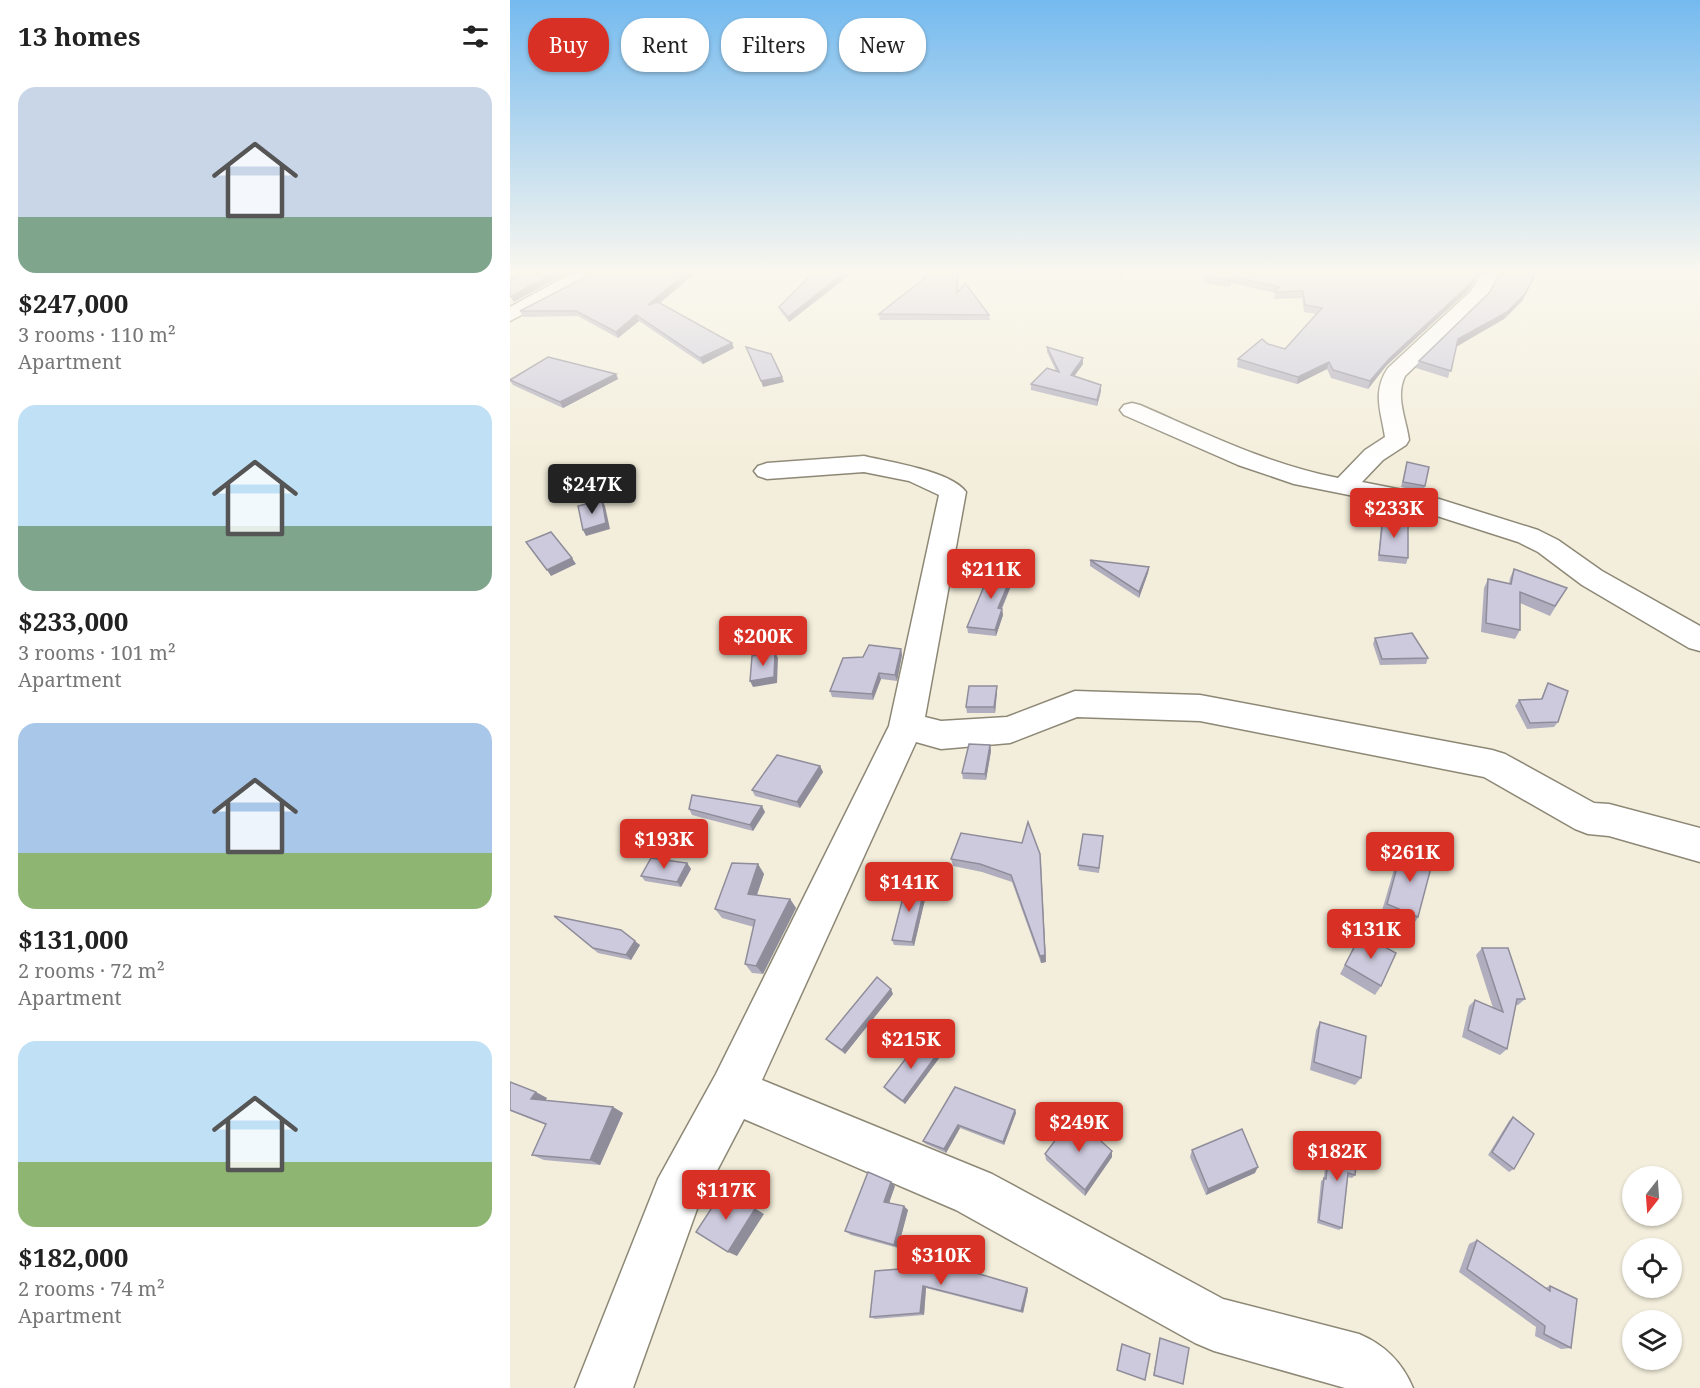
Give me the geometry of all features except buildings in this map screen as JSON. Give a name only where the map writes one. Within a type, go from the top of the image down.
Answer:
[{"type":"street","points":[[1344,487],[1374,455],[1397,440],[1387,396],[1389,384],[1395,373],[1432,338]]},
{"type":"street","points":[[1132,410],[1247,460],[1303,479],[1442,507],[1539,541],[1575,567],[1700,640]]},
{"type":"street","points":[[604,1388],[676,1197],[733,1091],[906,726],[953,492],[917,475],[864,464],[767,471]]},
{"type":"street","points":[[906,726],[941,735],[1010,729],[1076,704],[1200,708],[1492,764],[1588,818],[1609,820],[1700,845]]},
{"type":"street","points":[[733,1091],[974,1192],[1214,1324],[1359,1362],[1384,1388]]}]
